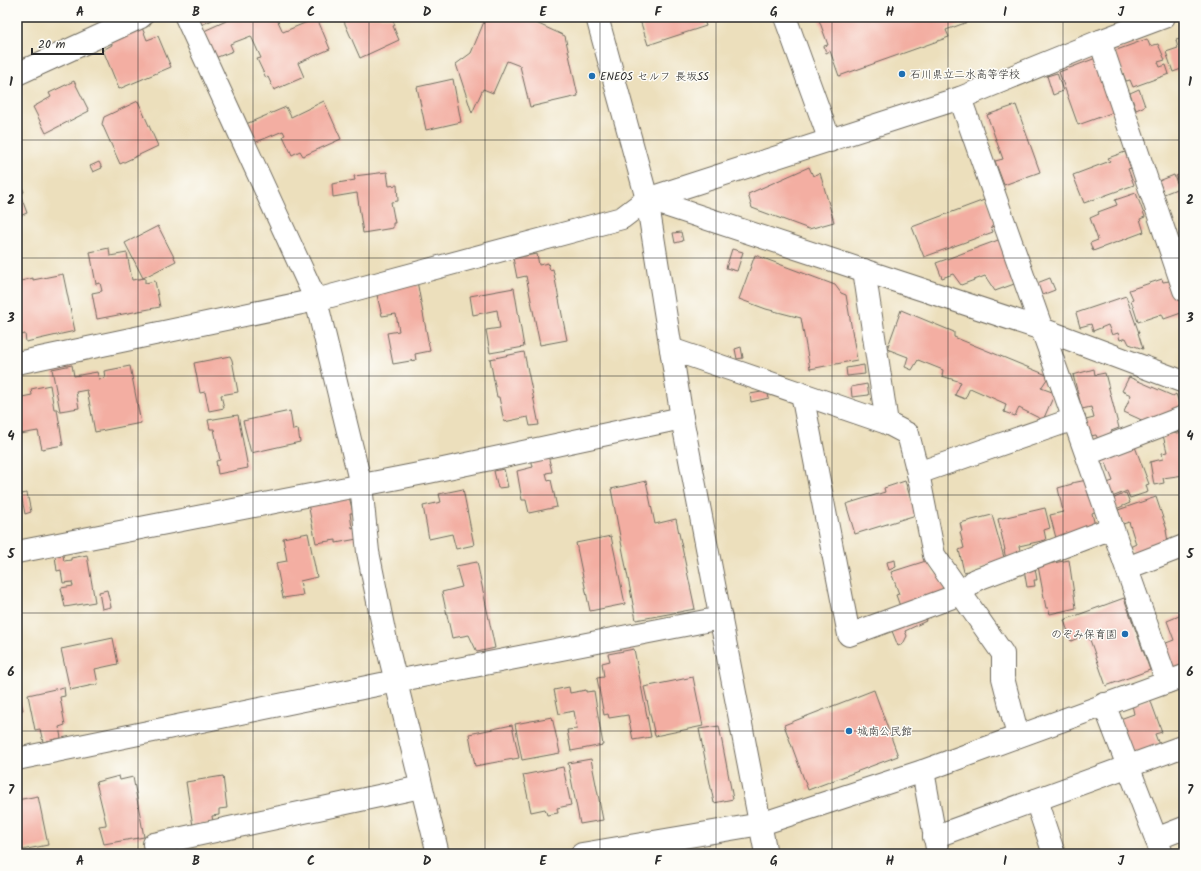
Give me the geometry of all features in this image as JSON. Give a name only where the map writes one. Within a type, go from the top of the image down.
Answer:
[{"type":"street","points":[[17,74],[141,17]]},
{"type":"street","points":[[186,17],[316,300],[361,485],[368,552],[396,681],[438,854]]},
{"type":"street","points":[[597,17],[647,199],[682,418],[766,854]]},
{"type":"street","points":[[785,17],[830,141]]},
{"type":"street","points":[[17,362],[316,300],[622,218],[647,199],[960,98],[1100,41],[1164,17]]},
{"type":"street","points":[[1100,41],[1184,290]]},
{"type":"street","points":[[582,854],[760,824],[923,771],[1176,679],[1127,568],[1112,528],[960,98]]},
{"type":"street","points":[[647,199],[1042,329],[1184,382]]},
{"type":"street","points":[[864,270],[887,423]]},
{"type":"street","points":[[671,348],[887,423],[908,434],[918,473],[934,555],[1003,654],[1003,678],[1018,736]]},
{"type":"street","points":[[802,394],[848,635],[961,594],[975,580],[1112,528]]},
{"type":"street","points":[[1087,454],[1184,417]]},
{"type":"street","points":[[17,552],[429,472],[682,418]]},
{"type":"street","points":[[918,473],[1074,419]]},
{"type":"street","points":[[1127,568],[1184,546]]},
{"type":"street","points":[[17,759],[396,681],[721,618]]},
{"type":"street","points":[[1104,704],[1159,847],[1184,828]]},
{"type":"street","points":[[923,771],[936,845],[1036,800],[1184,746]]},
{"type":"street","points":[[157,854],[154,844],[421,787]]},
{"type":"street","points":[[1036,800],[1054,854]]},
{"type":"building","points":[[197,17],[219,17],[201,25]]},
{"type":"building","points":[[235,17],[276,17],[283,32],[317,18],[330,49],[298,63],[304,77],[274,90],[268,77],[266,78],[257,59],[261,58],[251,36],[230,44],[233,51],[215,58],[204,31]]},
{"type":"building","points":[[342,17],[391,17],[399,40],[360,58]]},
{"type":"building","points":[[486,17],[523,17],[565,36],[578,96],[530,107],[520,66],[507,61],[493,93],[483,89],[472,113],[456,64],[471,53]]},
{"type":"building","points":[[639,17],[703,17],[706,26],[648,45]]},
{"type":"building","points":[[818,17],[981,17],[946,30],[949,37],[839,76],[830,51],[826,53],[824,46],[828,45]]},
{"type":"building","points":[[141,25],[147,40],[158,36],[171,67],[119,89],[103,50],[112,45],[110,38]]},
{"type":"building","points":[[1184,38],[1184,68],[1173,72],[1166,52],[1178,48],[1176,40]]},
{"type":"building","points":[[1147,39],[1150,46],[1158,44],[1165,60],[1158,62],[1160,67],[1166,65],[1169,74],[1133,87],[1130,80],[1126,81],[1114,51]]},
{"type":"building","points":[[1096,58],[1114,112],[1078,125],[1059,72]]},
{"type":"building","points":[[1057,73],[1063,91],[1053,95],[1047,76]]},
{"type":"building","points":[[453,79],[461,122],[426,130],[417,87]]},
{"type":"building","points":[[74,81],[89,111],[46,133],[33,107],[51,97],[49,93]]},
{"type":"building","points":[[1139,89],[1145,106],[1136,110],[1130,93]]},
{"type":"building","points":[[138,101],[158,146],[120,164],[102,124],[104,117]]},
{"type":"building","points":[[324,101],[341,139],[303,156],[300,151],[292,155],[283,136],[285,135],[283,131],[254,143],[246,124],[286,107],[291,117]]},
{"type":"building","points":[[1016,105],[1040,172],[1004,185],[995,161],[1003,159],[987,115]]},
{"type":"building","points":[[1125,152],[1131,168],[1128,169],[1134,185],[1084,203],[1073,175],[1110,161],[1108,158]]},
{"type":"building","points":[[99,162],[102,168],[93,172],[90,166]]},
{"type":"building","points":[[809,167],[813,176],[820,173],[834,222],[809,229],[752,208],[748,194]]},
{"type":"building","points":[[387,172],[389,186],[397,185],[398,201],[391,202],[395,223],[393,223],[393,228],[363,233],[357,193],[333,197],[332,184],[355,180],[354,176]]},
{"type":"building","points":[[1184,173],[1184,208],[1179,194],[1182,193],[1176,176]]},
{"type":"building","points":[[17,174],[24,192],[20,194],[27,213],[17,217]]},
{"type":"building","points":[[1174,175],[1179,188],[1164,194],[1159,181]]},
{"type":"building","points":[[1136,193],[1145,217],[1140,219],[1144,232],[1093,251],[1090,243],[1098,240],[1090,218],[1099,214],[1098,212],[1117,205],[1115,200]]},
{"type":"building","points":[[987,199],[997,225],[991,227],[993,232],[924,257],[912,227]]},
{"type":"building","points":[[158,226],[176,261],[143,278],[125,243]]},
{"type":"building","points":[[681,232],[683,241],[675,243],[673,233]]},
{"type":"building","points":[[1001,239],[1017,283],[995,291],[985,276],[961,285],[953,274],[942,278],[936,263]]},
{"type":"building","points":[[109,248],[110,256],[127,253],[132,280],[145,278],[145,283],[155,281],[160,307],[97,319],[92,293],[102,291],[100,283],[96,284],[90,252]]},
{"type":"building","points":[[732,249],[743,252],[737,271],[726,268]]},
{"type":"building","points":[[537,254],[539,265],[548,263],[550,270],[553,269],[567,340],[540,345],[526,276],[517,278],[513,258]]},
{"type":"building","points":[[755,255],[835,285],[841,293],[846,295],[857,360],[810,369],[801,318],[766,309],[739,299]]},
{"type":"building","points":[[63,274],[75,331],[26,342],[25,334],[21,335],[18,321],[17,322],[17,282]]},
{"type":"building","points":[[1050,278],[1055,290],[1042,295],[1037,283]]},
{"type":"building","points":[[1162,279],[1163,282],[1169,281],[1172,289],[1176,287],[1184,312],[1164,319],[1162,314],[1138,322],[1131,300],[1133,299],[1129,290]]},
{"type":"building","points":[[417,281],[430,351],[415,354],[416,360],[393,364],[387,333],[399,331],[396,314],[382,316],[374,283]]},
{"type":"building","points":[[514,288],[524,347],[490,353],[486,330],[500,328],[497,310],[473,315],[470,296]]},
{"type":"building","points":[[1126,296],[1143,349],[1129,344],[1126,338],[1120,340],[1118,333],[1112,335],[1108,325],[1093,331],[1091,324],[1080,327],[1076,313]]},
{"type":"building","points":[[901,310],[954,332],[954,337],[1049,376],[1041,388],[1055,393],[1043,420],[1019,408],[1015,416],[1004,412],[1006,404],[970,388],[965,399],[955,395],[961,382],[942,376],[943,370],[918,360],[912,370],[905,367],[908,357],[887,349]]},
{"type":"building","points":[[741,347],[743,358],[737,359],[735,349]]},
{"type":"building","points":[[524,352],[539,425],[530,426],[528,417],[504,422],[499,397],[497,397],[490,359]]},
{"type":"building","points":[[230,356],[238,392],[221,395],[224,408],[209,411],[205,392],[200,393],[194,363]]},
{"type":"building","points":[[72,365],[74,376],[97,372],[99,379],[105,378],[104,371],[130,366],[141,423],[95,432],[87,390],[76,392],[79,408],[60,411],[52,369]]},
{"type":"building","points":[[864,365],[865,374],[847,376],[846,368]]},
{"type":"building","points":[[1094,369],[1095,375],[1105,373],[1119,428],[1111,431],[1112,435],[1098,439],[1096,435],[1090,436],[1086,420],[1094,418],[1091,407],[1082,409],[1073,375]]},
{"type":"building","points":[[1129,377],[1173,396],[1176,394],[1181,408],[1146,422],[1124,412],[1131,395],[1122,391]]},
{"type":"building","points":[[867,384],[869,395],[852,397],[851,387]]},
{"type":"building","points":[[50,385],[54,409],[57,409],[63,445],[42,449],[38,431],[20,434],[17,415],[17,398],[32,395],[31,389]]},
{"type":"building","points":[[767,391],[769,398],[751,402],[750,394]]},
{"type":"building","points":[[290,411],[293,430],[298,429],[300,442],[251,453],[243,421]]},
{"type":"building","points":[[238,415],[248,468],[218,474],[216,461],[220,460],[214,429],[210,429],[208,420]]},
{"type":"building","points":[[1184,432],[1184,475],[1163,478],[1164,483],[1154,485],[1150,462],[1163,459],[1162,453],[1167,452],[1163,435]]},
{"type":"building","points":[[1134,444],[1149,484],[1146,485],[1148,492],[1130,498],[1127,491],[1112,497],[1107,483],[1113,481],[1106,463],[1100,465],[1101,456]]},
{"type":"building","points":[[548,455],[552,472],[546,473],[548,481],[551,480],[557,507],[529,513],[526,500],[522,500],[517,471],[533,467],[531,458]]},
{"type":"building","points":[[504,469],[508,487],[498,488],[494,471]]},
{"type":"building","points":[[1087,480],[1096,511],[1092,513],[1095,526],[1056,538],[1050,515],[1063,512],[1058,488]]},
{"type":"building","points":[[646,481],[655,524],[676,519],[695,609],[636,620],[611,489]]},
{"type":"building","points":[[905,481],[916,515],[855,534],[846,504],[885,492],[884,488]]},
{"type":"building","points":[[463,489],[474,545],[456,549],[452,534],[429,539],[423,506],[441,502],[439,494]]},
{"type":"building","points":[[27,493],[31,512],[25,514],[21,494]]},
{"type":"building","points":[[1126,493],[1130,503],[1116,509],[1112,499]]},
{"type":"building","points":[[349,496],[353,513],[350,513],[352,528],[355,527],[357,539],[336,543],[336,540],[316,543],[308,504]]},
{"type":"building","points":[[1156,497],[1167,530],[1168,542],[1133,557],[1130,547],[1136,544],[1129,522],[1123,524],[1118,510]]},
{"type":"building","points":[[1045,508],[1050,528],[1044,530],[1046,540],[1019,546],[1021,554],[1006,559],[998,519]]},
{"type":"building","points":[[992,515],[1005,561],[964,572],[959,550],[964,548],[960,532],[962,531],[960,523]]},
{"type":"building","points":[[308,533],[317,577],[300,581],[303,595],[283,598],[276,563],[287,561],[283,538]]},
{"type":"building","points":[[611,536],[625,604],[590,611],[576,543]]},
{"type":"building","points":[[63,555],[64,561],[87,555],[95,602],[65,607],[61,588],[73,586],[72,582],[63,583],[61,570],[57,571],[55,556]]},
{"type":"building","points":[[895,560],[896,567],[889,570],[887,562]]},
{"type":"building","points":[[929,560],[934,575],[938,573],[947,593],[901,609],[896,595],[899,594],[891,572]]},
{"type":"building","points":[[1069,560],[1076,608],[1050,614],[1048,608],[1046,608],[1038,566]]},
{"type":"building","points":[[477,562],[495,648],[477,652],[469,635],[452,638],[442,592],[462,587],[456,566]]},
{"type":"building","points":[[1035,568],[1037,580],[1034,580],[1035,586],[1027,587],[1024,570]]},
{"type":"building","points":[[107,590],[111,607],[102,609],[99,592]]},
{"type":"building","points":[[1124,598],[1150,670],[1106,686],[1088,634],[1071,641],[1064,620]]},
{"type":"building","points":[[1184,614],[1184,666],[1176,669],[1169,666],[1161,645],[1174,640],[1167,621]]},
{"type":"building","points":[[925,619],[926,621],[905,631],[907,636],[903,644],[898,646],[892,631]]},
{"type":"building","points":[[113,638],[118,664],[95,669],[98,684],[70,690],[61,649]]},
{"type":"building","points":[[634,649],[651,737],[633,740],[628,715],[609,718],[608,714],[604,715],[597,678],[604,677],[602,663],[610,661],[608,654]]},
{"type":"building","points":[[693,677],[703,726],[655,736],[644,687]]},
{"type":"building","points":[[17,686],[23,710],[17,711]]},
{"type":"building","points":[[64,687],[65,696],[60,697],[65,725],[59,727],[61,738],[43,742],[40,729],[35,730],[28,695]]},
{"type":"building","points":[[569,687],[570,693],[586,690],[586,692],[594,691],[603,745],[571,751],[567,730],[577,729],[574,711],[559,714],[554,690]]},
{"type":"building","points":[[874,690],[898,756],[808,790],[784,725]]},
{"type":"building","points":[[1150,699],[1162,732],[1155,734],[1159,745],[1135,753],[1130,749],[1120,719],[1134,714],[1132,705]]},
{"type":"building","points":[[552,717],[560,753],[522,760],[515,724]]},
{"type":"building","points":[[512,725],[519,758],[475,766],[469,734]]},
{"type":"building","points":[[719,726],[733,799],[714,803],[699,729]]},
{"type":"building","points":[[591,759],[603,820],[580,824],[568,763]]},
{"type":"building","points":[[563,767],[571,805],[557,808],[558,813],[547,815],[545,809],[531,812],[523,775]]},
{"type":"building","points":[[119,776],[120,780],[133,777],[144,837],[104,844],[99,826],[106,825],[106,823],[96,782]]},
{"type":"building","points":[[223,776],[227,808],[219,809],[219,815],[212,816],[213,822],[193,826],[186,782]]},
{"type":"building","points":[[38,796],[48,845],[17,851],[17,800]]},
{"type":"place","name":"石川県立二水高等学校","points":[[902,74]]},
{"type":"place","name":"ENEOS セルフ 長坂SS","points":[[592,76]]},
{"type":"place","name":"のぞみ保育園","points":[[1125,634]]},
{"type":"place","name":"城南公民館","points":[[849,731]]}]
